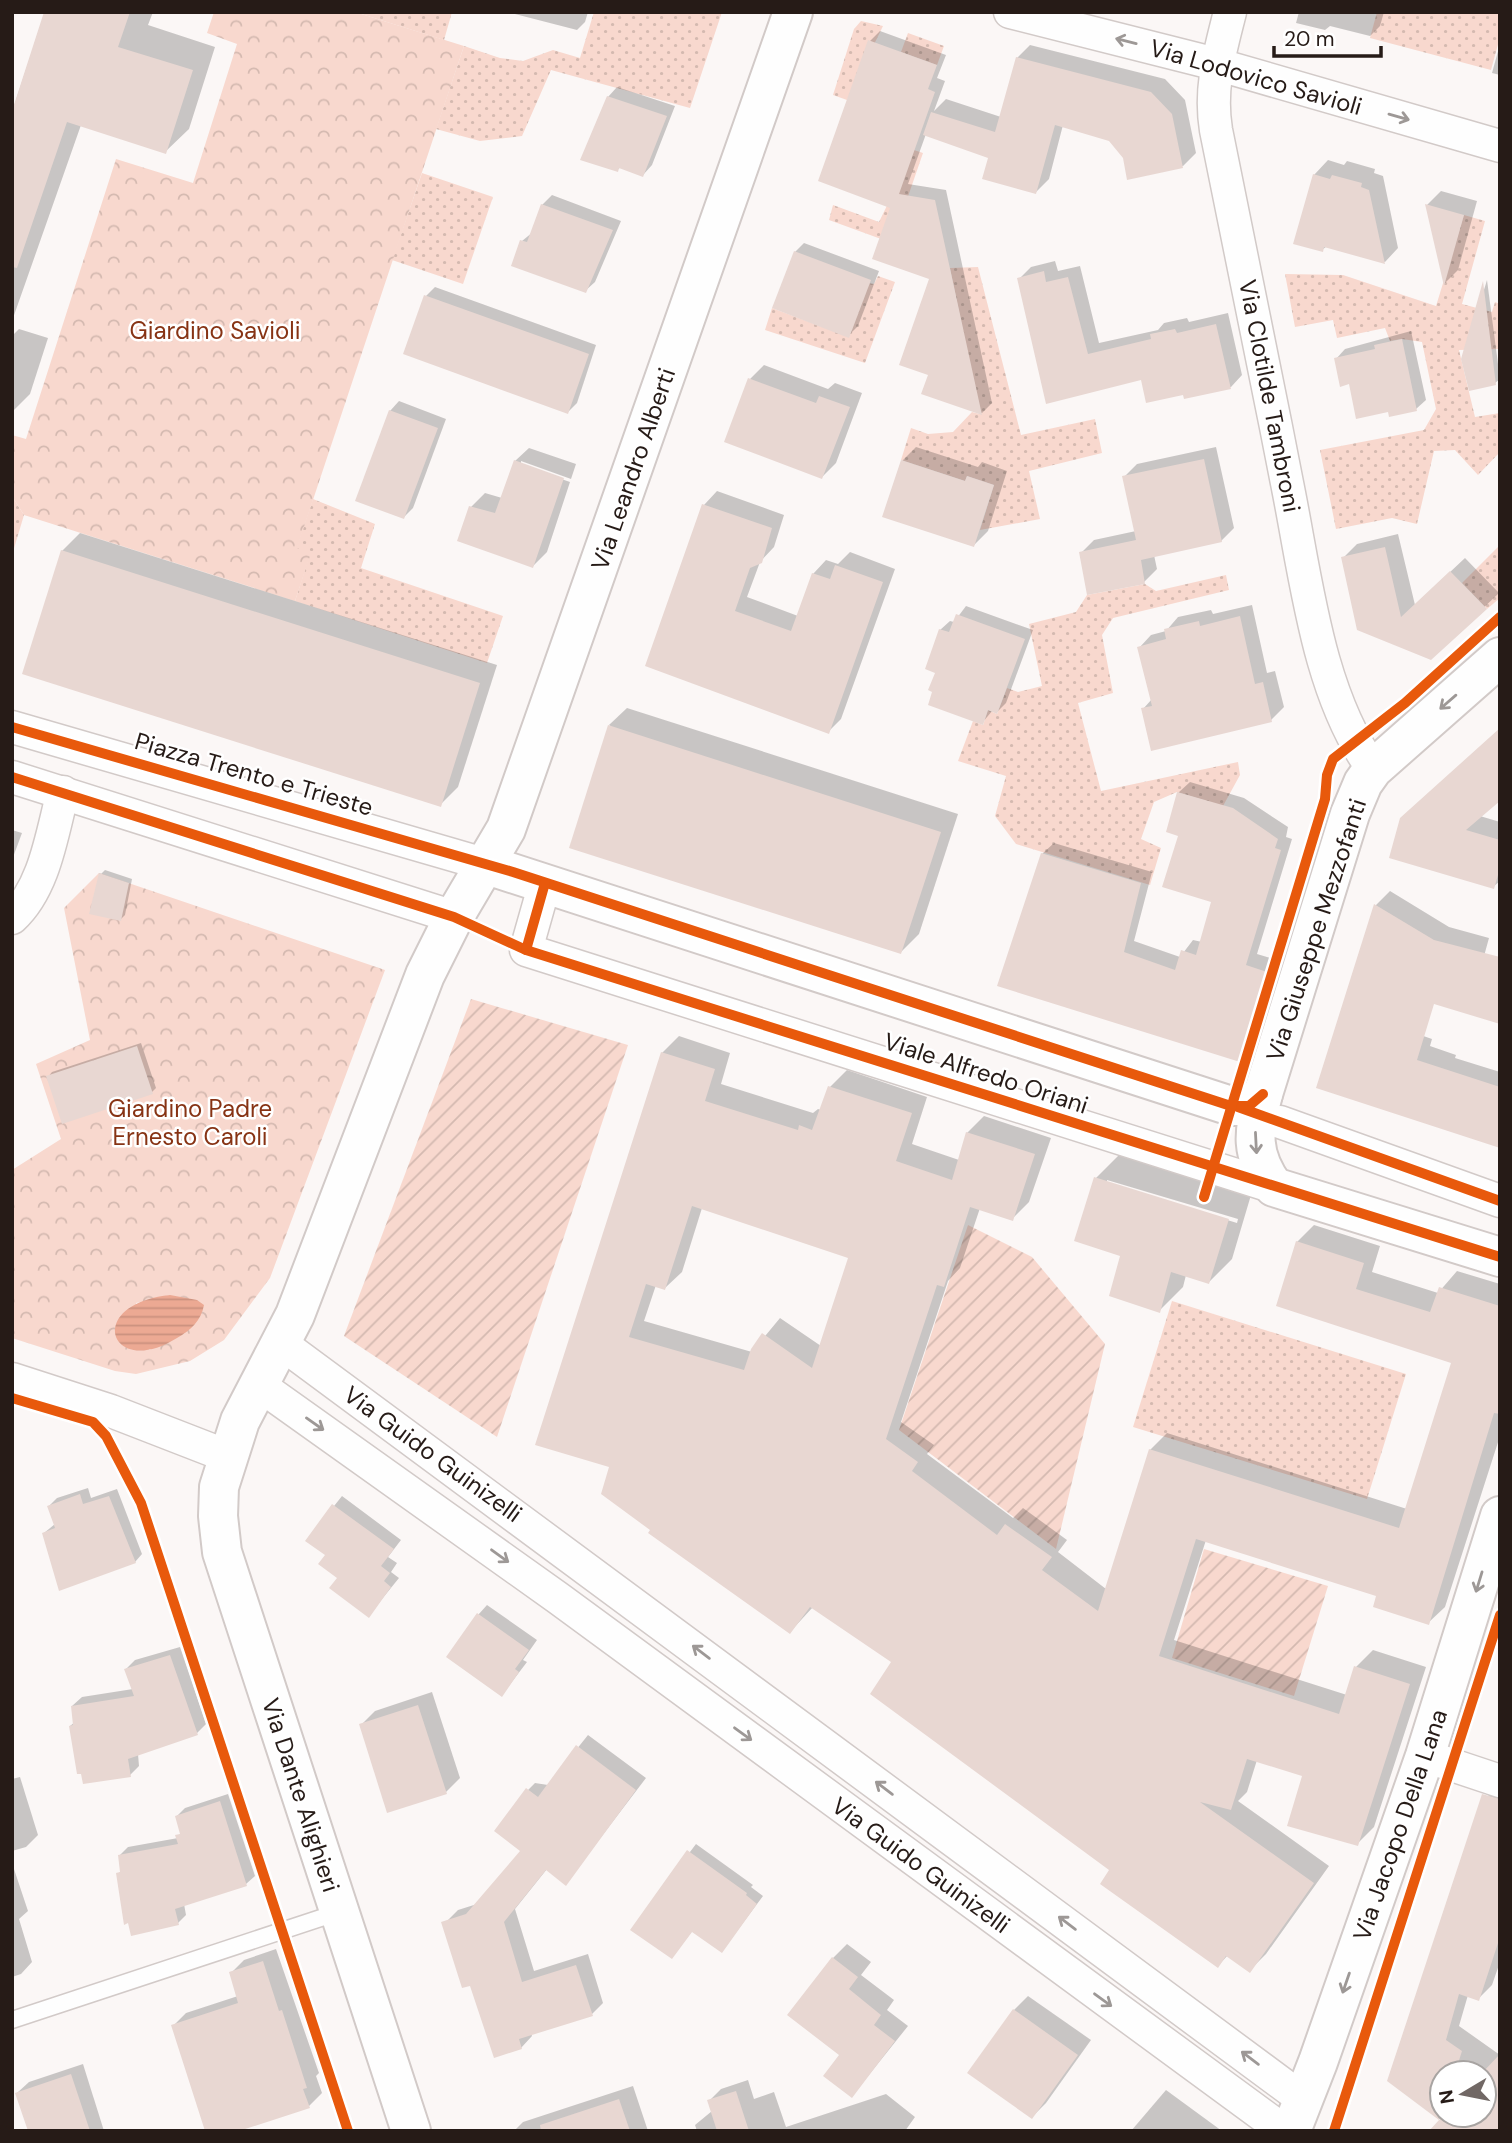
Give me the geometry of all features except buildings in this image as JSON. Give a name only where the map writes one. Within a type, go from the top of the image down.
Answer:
[{"type":"street","name":"Via Leandro Alberti","points":[[454,917],[506,829],[793,12]]},
{"type":"street","name":"Via Lodovico Savioli","points":[[1010,12],[1216,64],[1500,146]]},
{"type":"street","name":"Via Clotilde Tambroni","points":[[1230,12],[1216,64],[1213,112],[1216,130],[1315,622],[1340,710],[1354,742],[1373,769]]},
{"type":"street","name":"Via Giuseppe Mezzofanti","points":[[1274,1187],[1258,1166],[1256,1122],[1271,1108],[1350,814],[1363,783],[1373,769],[1500,657]]},
{"type":"street","name":"Piazza Trento e Trieste","points":[[12,727],[484,864]]},
{"type":"street","points":[[12,777],[454,917],[425,975],[282,1344],[240,1421],[227,1456],[111,1411],[12,1379]]},
{"type":"street","points":[[12,918],[34,888],[63,792]]},
{"type":"street","name":"Viale Alfredo Oriani","points":[[484,864],[1231,1106],[1271,1108]]},
{"type":"street","name":"Viale Alfredo Oriani","points":[[545,883],[526,950],[1500,1257]]},
{"type":"street","points":[[1271,1108],[1500,1201]]},
{"type":"street","name":"Via Guido Guinizelli","points":[[282,1344],[570,1581],[1293,2121]]},
{"type":"street","name":"Via Guido Guinizelli","points":[[259,1385],[570,1581],[1293,2121]]},
{"type":"street","name":"Via Dante Alighieri","points":[[227,1456],[219,1487],[218,1516],[222,1552],[411,2131]]},
{"type":"street","name":"Via Jacopo Della Lana","points":[[1293,2121],[1425,1756],[1500,1516]]},
{"type":"street","points":[[1425,1756],[1500,1781]]},
{"type":"lane","points":[[12,2020],[339,1912]]},
{"type":"green space","name":"Giardino Savioli","points":[[214,12],[355,12],[464,46],[297,548],[311,553],[295,601],[24,515],[12,496],[12,435],[26,439],[116,159],[193,183],[237,44],[207,33]]},
{"type":"green space","points":[[355,12],[452,12],[444,40]]},
{"type":"green space","points":[[594,12],[722,12],[690,108],[551,70],[522,136],[480,141],[436,129],[464,46],[500,58],[523,61],[553,50],[580,58]]},
{"type":"green space","points":[[1377,12],[1500,12],[1500,37],[1491,70],[1370,38]]},
{"type":"green space","points":[[861,21],[883,26],[847,100],[833,95],[854,29]]},
{"type":"green space","points":[[908,33],[944,46],[937,65],[901,52]]},
{"type":"green space","points":[[914,150],[923,153],[892,243],[829,220],[833,205],[879,222]]},
{"type":"green space","points":[[422,173],[493,197],[463,284],[392,260]]},
{"type":"green space","points":[[1464,215],[1485,221],[1462,304],[1492,312],[1495,302],[1500,304],[1500,349],[1459,350],[1475,417],[1500,413],[1500,452],[1478,475],[1455,450],[1434,451],[1417,524],[1392,518],[1336,529],[1320,450],[1424,430],[1436,409],[1422,342],[1402,339],[1390,341],[1385,328],[1337,338],[1333,320],[1295,327],[1285,274],[1343,275],[1436,306]]},
{"type":"green space","points":[[978,267],[1021,435],[1095,419],[1102,453],[1029,471],[1040,519],[980,530],[994,485],[967,476],[965,481],[901,460],[911,428],[928,434],[953,432],[972,412],[980,414],[950,268]]},
{"type":"green space","points":[[878,276],[895,282],[865,363],[765,330],[772,308],[849,337],[862,282],[874,284]]},
{"type":"green space","points":[[12,496],[24,515],[12,555]]},
{"type":"green space","points":[[313,499],[375,524],[361,568],[503,616],[487,663],[295,601],[310,554],[296,549]]},
{"type":"green space","points":[[1500,545],[1500,598],[1487,609],[1462,583]]},
{"type":"green space","points":[[1226,575],[1229,590],[1113,618],[1102,635],[1113,693],[1078,703],[1101,791],[1238,762],[1240,775],[1223,806],[1177,792],[1154,802],[1141,839],[1161,848],[1150,885],[1016,844],[995,816],[1006,776],[958,761],[973,721],[983,725],[988,710],[997,714],[1007,688],[1018,692],[1042,686],[1029,624],[1076,612],[1087,595],[1145,584],[1156,591]]},
{"type":"green space","name":"Giardino Padre Ernesto Caroli","points":[[99,873],[385,970],[270,1278],[224,1340],[190,1361],[136,1374],[115,1371],[12,1338],[12,1170],[61,1139],[36,1064],[90,1040],[64,908]],"holes":[[[170,1295],[185,1333],[149,1350],[136,1303]]]},
{"type":"green space","points":[[471,999],[628,1045],[497,1437],[344,1336]]},
{"type":"green space","points":[[968,1225],[1032,1257],[1105,1344],[1056,1549],[899,1430]]},
{"type":"green space","points":[[1172,1301],[1406,1374],[1367,1499],[1133,1427]]},
{"type":"green space","points":[[1204,1549],[1328,1586],[1294,1696],[1172,1658]]},
{"type":"shaded area","points":[[170,1295],[197,1300],[204,1305],[195,1324],[187,1332],[154,1349],[135,1350],[122,1345],[116,1336],[116,1324],[125,1311],[143,1301]]},
{"type":"cycle path","points":[[1204,1197],[1325,799],[1327,775],[1333,759],[1405,703],[1500,617]]},
{"type":"cycle path","points":[[12,727],[513,872],[1231,1106],[1249,1106],[1263,1094]]},
{"type":"cycle path","points":[[12,777],[454,917],[526,950]]},
{"type":"cycle path","points":[[545,883],[526,950],[1500,1257]]},
{"type":"cycle path","points":[[1238,1107],[1500,1201]]},
{"type":"cycle path","points":[[12,1398],[93,1422],[106,1436],[141,1503],[348,2131]]},
{"type":"cycle path","points":[[1334,2131],[1500,1615]]}]
